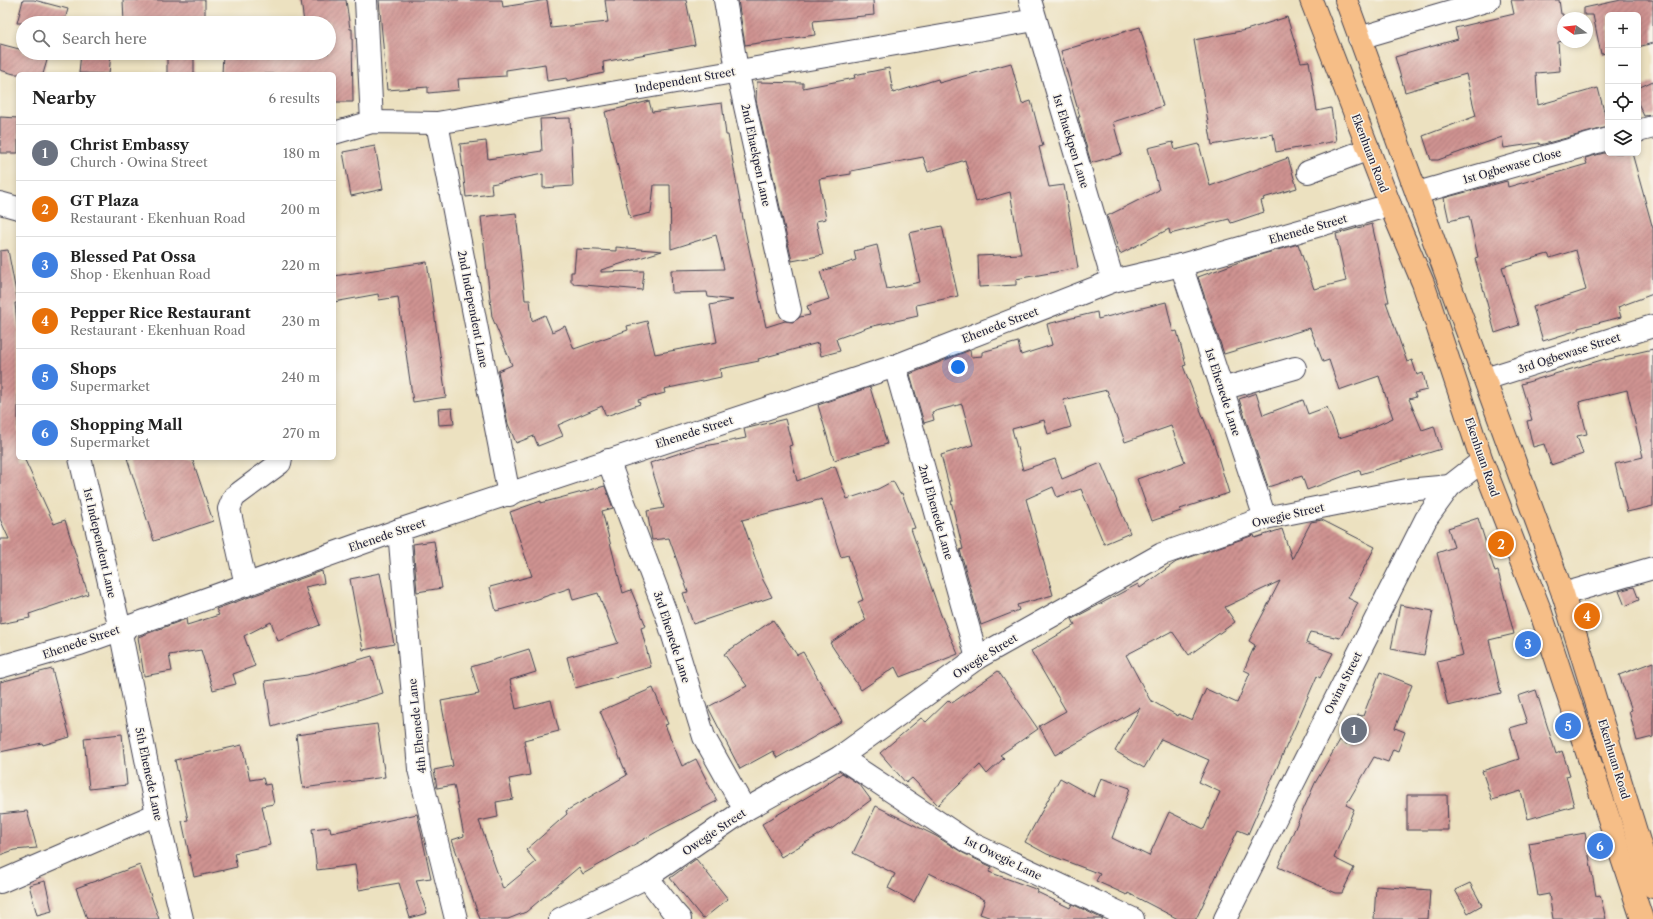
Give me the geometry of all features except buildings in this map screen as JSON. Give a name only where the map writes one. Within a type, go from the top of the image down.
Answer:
[{"type":"main road","name":"Ekenhuan Road","points":[[1311,0],[1390,205],[1423,283],[1460,390],[1482,461],[1540,610],[1642,919]]},
{"type":"main road","name":"Ekenhuan Road","points":[[1346,0],[1563,594],[1653,887]]},
{"type":"street","points":[[366,0],[372,122]]},
{"type":"street","name":"2nd Ehaekpen Lane","points":[[725,0],[738,70],[790,310]]},
{"type":"street","points":[[1359,38],[1489,0]]},
{"type":"street","name":"Independent Street","points":[[336,132],[372,122],[437,123],[738,70],[1033,10]]},
{"type":"street","name":"1st Ehaekpen Lane","points":[[1033,10],[1113,281]]},
{"type":"street","name":"2nd Independent Lane","points":[[437,123],[509,495]]},
{"type":"street","points":[[1641,130],[1653,127]]},
{"type":"street","name":"1st Ogbewase Close","points":[[1416,193],[1605,141]]},
{"type":"street","points":[[1308,172],[1369,149]]},
{"type":"street","points":[[0,203],[16,207]]},
{"type":"street","name":"Ehenede Street","points":[[0,667],[80,644],[399,530],[509,495],[608,460],[895,366],[1113,281],[1181,265],[1390,205]]},
{"type":"street","name":"1st Ehenede Lane","points":[[1181,265],[1264,518]]},
{"type":"street","name":"3rd Ogbewase Street","points":[[1485,379],[1653,326]]},
{"type":"street","name":"2nd Ehenede Lane","points":[[895,366],[977,658]]},
{"type":"street","points":[[1222,389],[1295,368]]},
{"type":"street","name":"1st Independent Lane","points":[[80,460],[120,629]]},
{"type":"street","points":[[246,585],[229,509],[234,497],[280,463],[281,460]]},
{"type":"street","name":"3rd Ehenede Lane","points":[[608,460],[667,616],[704,737],[745,810]]},
{"type":"street","name":"Owina Street","points":[[1225,919],[1426,519],[1450,486],[1482,461]]},
{"type":"street","name":"Owegie Street","points":[[560,919],[647,877],[745,810],[840,757],[977,658],[1162,554],[1264,518],[1407,490],[1450,486]]},
{"type":"street","name":"4th Ehenede Lane","points":[[399,530],[420,769],[456,919]]},
{"type":"street","points":[[1563,594],[1653,568]]},
{"type":"street","name":"5th Ehenede Lane","points":[[120,629],[157,814],[182,919]]},
{"type":"street","name":"1st Owegie Lane","points":[[840,757],[968,842],[1134,919]]},
{"type":"street","points":[[0,882],[157,814]]},
{"type":"street","points":[[647,877],[680,919]]},
{"type":"place","name":"GT Plaza","points":[[1501,544]]},
{"type":"place","name":"Pepper Rice Restaurant","points":[[1587,616]]},
{"type":"place","name":"Blessed Pat Ossa","points":[[1528,644]]},
{"type":"place","name":"Shops","points":[[1568,726]]},
{"type":"place","name":"Christ Embassy","points":[[1354,730]]},
{"type":"place","name":"Shopping Mall","points":[[1600,846]]}]
